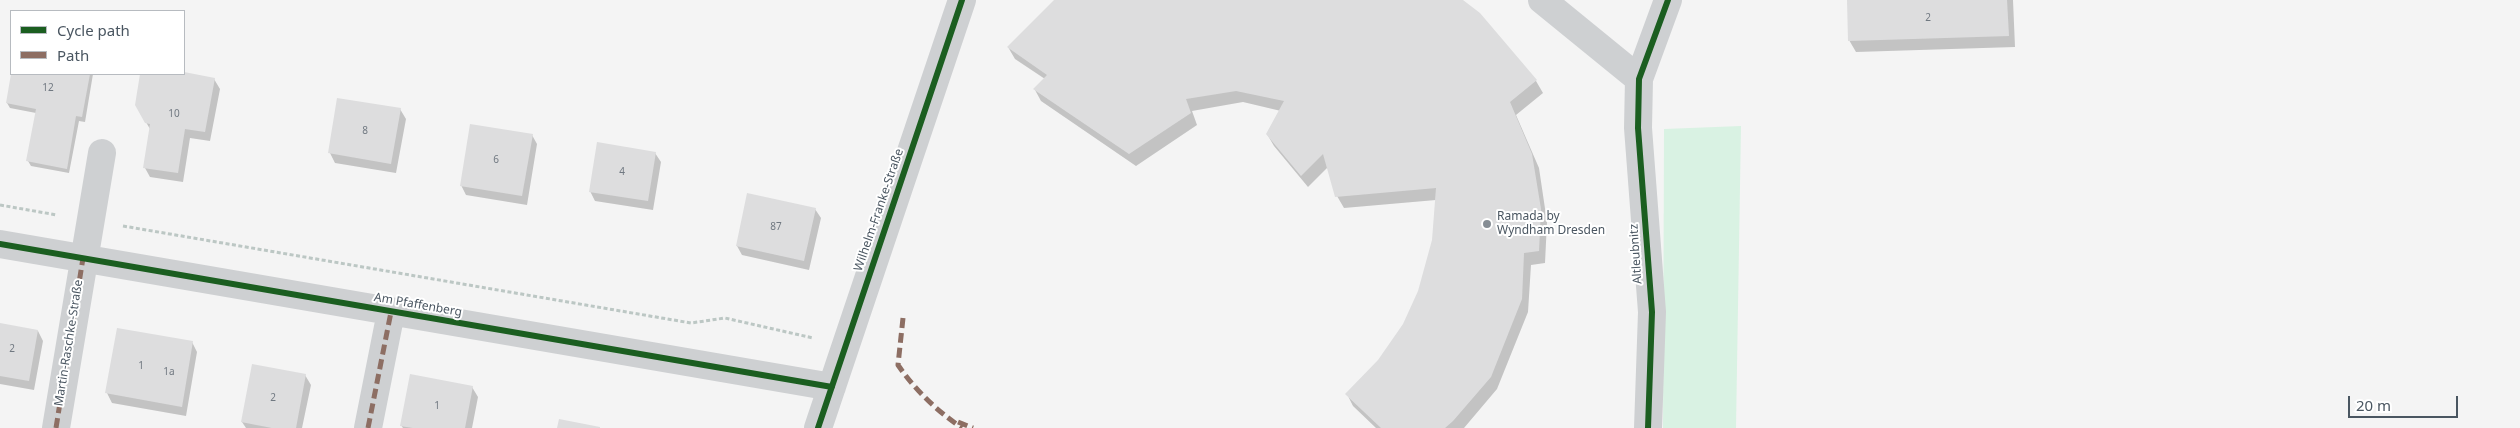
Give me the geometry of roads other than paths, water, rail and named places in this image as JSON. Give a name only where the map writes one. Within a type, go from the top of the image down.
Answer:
[{"type":"street","name":"Wilhelm-Franke-Straße","points":[[818,428],[962,0]]},
{"type":"street","points":[[1542,0],[1639,79]]},
{"type":"street","name":"Altleubnitz","points":[[1648,428],[1652,312],[1638,128],[1639,79],[1668,0]]},
{"type":"street","points":[[83,258],[102,153]]},
{"type":"street","name":"Am Pfaffenberg","points":[[0,244],[832,386]]},
{"type":"street","name":"Martin-Raschke-Straße","points":[[56,428],[83,258]]},
{"type":"street","points":[[368,428],[391,312]]},
{"type":"place","name":"Ramada by Wyndham Dresden","points":[[1487,224]]}]
